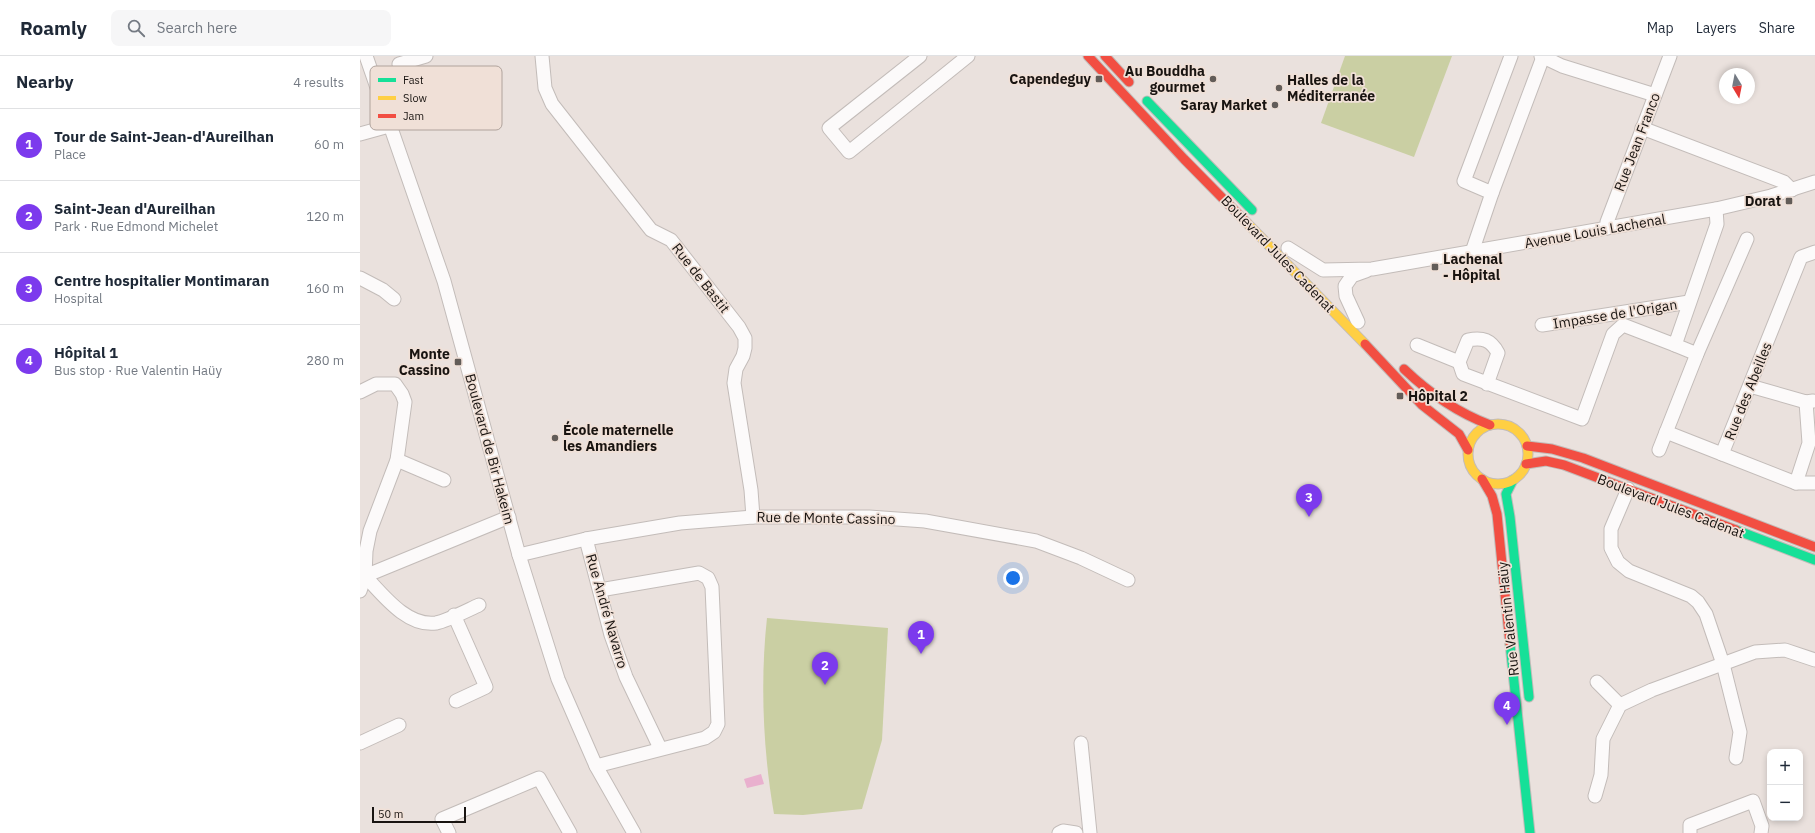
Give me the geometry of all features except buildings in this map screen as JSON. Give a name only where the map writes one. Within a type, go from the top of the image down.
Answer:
[{"type":"street","name":"Boulevard de Bir Hakeim","points":[[366,56],[370,68]]},
{"type":"street","points":[[399,64],[426,56]]},
{"type":"street","name":"Rue de Bastit","points":[[542,56],[544,88],[552,104],[651,230],[671,240],[685,256],[739,327],[745,338],[743,356],[736,369],[734,383],[751,490],[753,517]]},
{"type":"street","points":[[920,56],[830,128],[848,152],[968,56]]},
{"type":"street","name":"Boulevard Jules Cadenat","points":[[1088,56],[1184,159],[1318,294],[1422,405],[1459,434],[1468,450]]},
{"type":"street","name":"Boulevard Jules Cadenat","points":[[1106,56],[1140,94],[1256,214]]},
{"type":"street","points":[[1492,193],[1464,182],[1511,56]]},
{"type":"street","name":"Rue Jean Franco","points":[[1607,228],[1607,222],[1670,56]]},
{"type":"street","points":[[1472,252],[1542,57],[1562,66],[1655,95]]},
{"type":"street","points":[[1642,128],[1784,182],[1792,190]]},
{"type":"street","points":[[360,134],[374,130]]},
{"type":"street","name":"Boulevard de Bir Hakeim","points":[[390,130],[444,281],[519,555],[558,679],[596,766],[634,833]]},
{"type":"street","name":"Avenue Louis Lachenal","points":[[1286,245],[1324,270],[1372,268],[1716,210],[1792,190],[1815,182]]},
{"type":"street","points":[[1675,345],[1717,224],[1716,210]]},
{"type":"street","points":[[1659,450],[1697,354],[1747,239]]},
{"type":"street","name":"Boulevard Jules Cadenat","points":[[1286,245],[1318,279]]},
{"type":"street","name":"Rue des Abeilles","points":[[1722,454],[1801,257],[1815,252]]},
{"type":"street","name":"Avenue Louis Lachenal","points":[[1361,324],[1346,296],[1345,286],[1352,276],[1372,268]]},
{"type":"street","points":[[360,278],[383,290],[394,299]]},
{"type":"street","name":"Boulevard Jules Cadenat","points":[[1338,300],[1361,324]]},
{"type":"street","name":"Impasse de l'Origan","points":[[1542,326],[1689,302]]},
{"type":"street","points":[[1487,384],[1498,353],[1493,344],[1478,338],[1468,340],[1459,362],[1463,374],[1487,384],[1582,419],[1613,334],[1623,325],[1628,311]]},
{"type":"street","points":[[1623,325],[1697,354]]},
{"type":"street","points":[[1417,345],[1459,362]]},
{"type":"street","points":[[1397,361],[1434,397],[1452,409],[1490,425]]},
{"type":"street","points":[[360,392],[376,384],[395,384],[402,394],[405,402],[397,460],[370,531],[360,591]]},
{"type":"street","points":[[1750,386],[1811,401],[1812,445],[1796,483]]},
{"type":"street","points":[[1501,424],[1516,430],[1527,446],[1528,458],[1521,473],[1513,480],[1499,484],[1482,479],[1471,467],[1468,450],[1472,439],[1477,432],[1490,425],[1501,424]]},
{"type":"street","name":"Rue des Abeilles","points":[[1666,432],[1796,483],[1815,483]]},
{"type":"street","name":"Boulevard Jules Cadenat","points":[[1527,446],[1552,448],[1583,458],[1815,547]]},
{"type":"street","points":[[397,460],[444,480]]},
{"type":"street","name":"Boulevard Jules Cadenat","points":[[1526,464],[1546,461],[1564,465],[1815,560]]},
{"type":"street","name":"Rue Valentin Haüy","points":[[1482,479],[1492,496],[1497,514],[1530,833]]},
{"type":"street","name":"Rue Valentin Haüy","points":[[1513,480],[1506,494],[1512,533],[1530,705]]},
{"type":"street","points":[[1628,489],[1611,529],[1611,548],[1618,562],[1629,571],[1691,596],[1698,602],[1706,614],[1722,664],[1740,732],[1736,758]]},
{"type":"street","points":[[363,574],[509,516]]},
{"type":"street","name":"Rue de Monte Cassino","points":[[519,555],[586,539],[680,523],[753,517],[869,516],[926,521],[1036,542],[1081,558],[1128,580]]},
{"type":"street","name":"Rue André Navarro","points":[[586,539],[611,635],[626,677],[660,748]]},
{"type":"street","points":[[596,766],[660,748],[705,738],[714,732],[718,724],[712,587],[708,578],[699,573],[600,590]]},
{"type":"street","points":[[363,574],[392,606],[421,623],[437,623],[479,605]]},
{"type":"street","points":[[454,615],[486,687],[456,701]]},
{"type":"street","points":[[1595,796],[1601,775],[1603,739],[1620,704],[1652,690],[1755,652],[1785,650],[1815,660]]},
{"type":"street","points":[[1597,682],[1620,704]]},
{"type":"street","points":[[361,740],[399,725]]},
{"type":"street","points":[[1081,743],[1090,833]]},
{"type":"street","points":[[450,833],[442,819],[539,778],[570,833]]},
{"type":"street","points":[[1690,833],[1690,825],[1753,801],[1762,826],[1761,833]]},
{"type":"street","points":[[1059,833],[1063,831],[1076,833]]},
{"type":"green space","points":[[1345,56],[1452,56],[1414,157],[1321,123]]},
{"type":"green space","points":[[767,618],[888,628],[882,740],[862,809],[803,815],[774,814],[767,766],[763,691]]},
{"type":"shaded area","points":[[761,774],[764,784],[747,788],[744,779]]},
{"type":"traffic: fast","points":[[1147,101],[1252,210]]},
{"type":"traffic: fast","points":[[1513,480],[1506,494],[1510,517],[1529,697]]},
{"type":"traffic: fast","points":[[1736,530],[1815,560]]},
{"type":"traffic: fast","points":[[1510,644],[1530,833]]},
{"type":"traffic: slow","points":[[1247,223],[1365,344]]},
{"type":"traffic: slow","points":[[1498,424],[1514,429],[1519,433],[1523,438],[1528,454],[1523,470],[1519,475],[1514,479],[1498,484],[1482,479],[1477,475],[1473,470],[1468,454],[1473,438],[1477,433],[1482,429],[1498,424]]},
{"type":"traffic: jam","points":[[1088,56],[1184,159],[1247,223]]},
{"type":"traffic: jam","points":[[1105,56],[1129,82]]},
{"type":"traffic: jam","points":[[1365,344],[1422,405],[1459,434],[1468,450]]},
{"type":"traffic: jam","points":[[1404,369],[1444,402],[1490,425]]},
{"type":"traffic: jam","points":[[1527,446],[1552,449],[1583,458],[1815,547]]},
{"type":"traffic: jam","points":[[1526,464],[1546,461],[1564,465],[1736,530]]},
{"type":"traffic: jam","points":[[1482,479],[1492,496],[1497,514],[1510,644]]},
{"type":"place","name":"Capendeguy","points":[[1099,79]]},
{"type":"place","name":"Au Bouddha gourmet","points":[[1213,79]]},
{"type":"place","name":"Halles de la Méditerranée","points":[[1279,88]]},
{"type":"place","name":"Saray Market","points":[[1275,105]]},
{"type":"place","name":"Dorat","points":[[1789,201]]},
{"type":"place","name":"Lachenal - Hôpital","points":[[1435,267]]},
{"type":"place","name":"Monte Cassino","points":[[458,362]]},
{"type":"place","name":"Hôpital 2","points":[[1400,396]]},
{"type":"place","name":"École maternelle les Amandiers","points":[[555,438]]},
{"type":"place","name":"Centre hospitalier Montimaran","points":[[1309,517]]},
{"type":"place","name":"Tour de Saint-Jean-d'Aureilhan","points":[[921,654]]},
{"type":"place","name":"Saint-Jean d'Aureilhan","points":[[825,685]]},
{"type":"place","name":"Hôpital 1","points":[[1507,725]]}]
